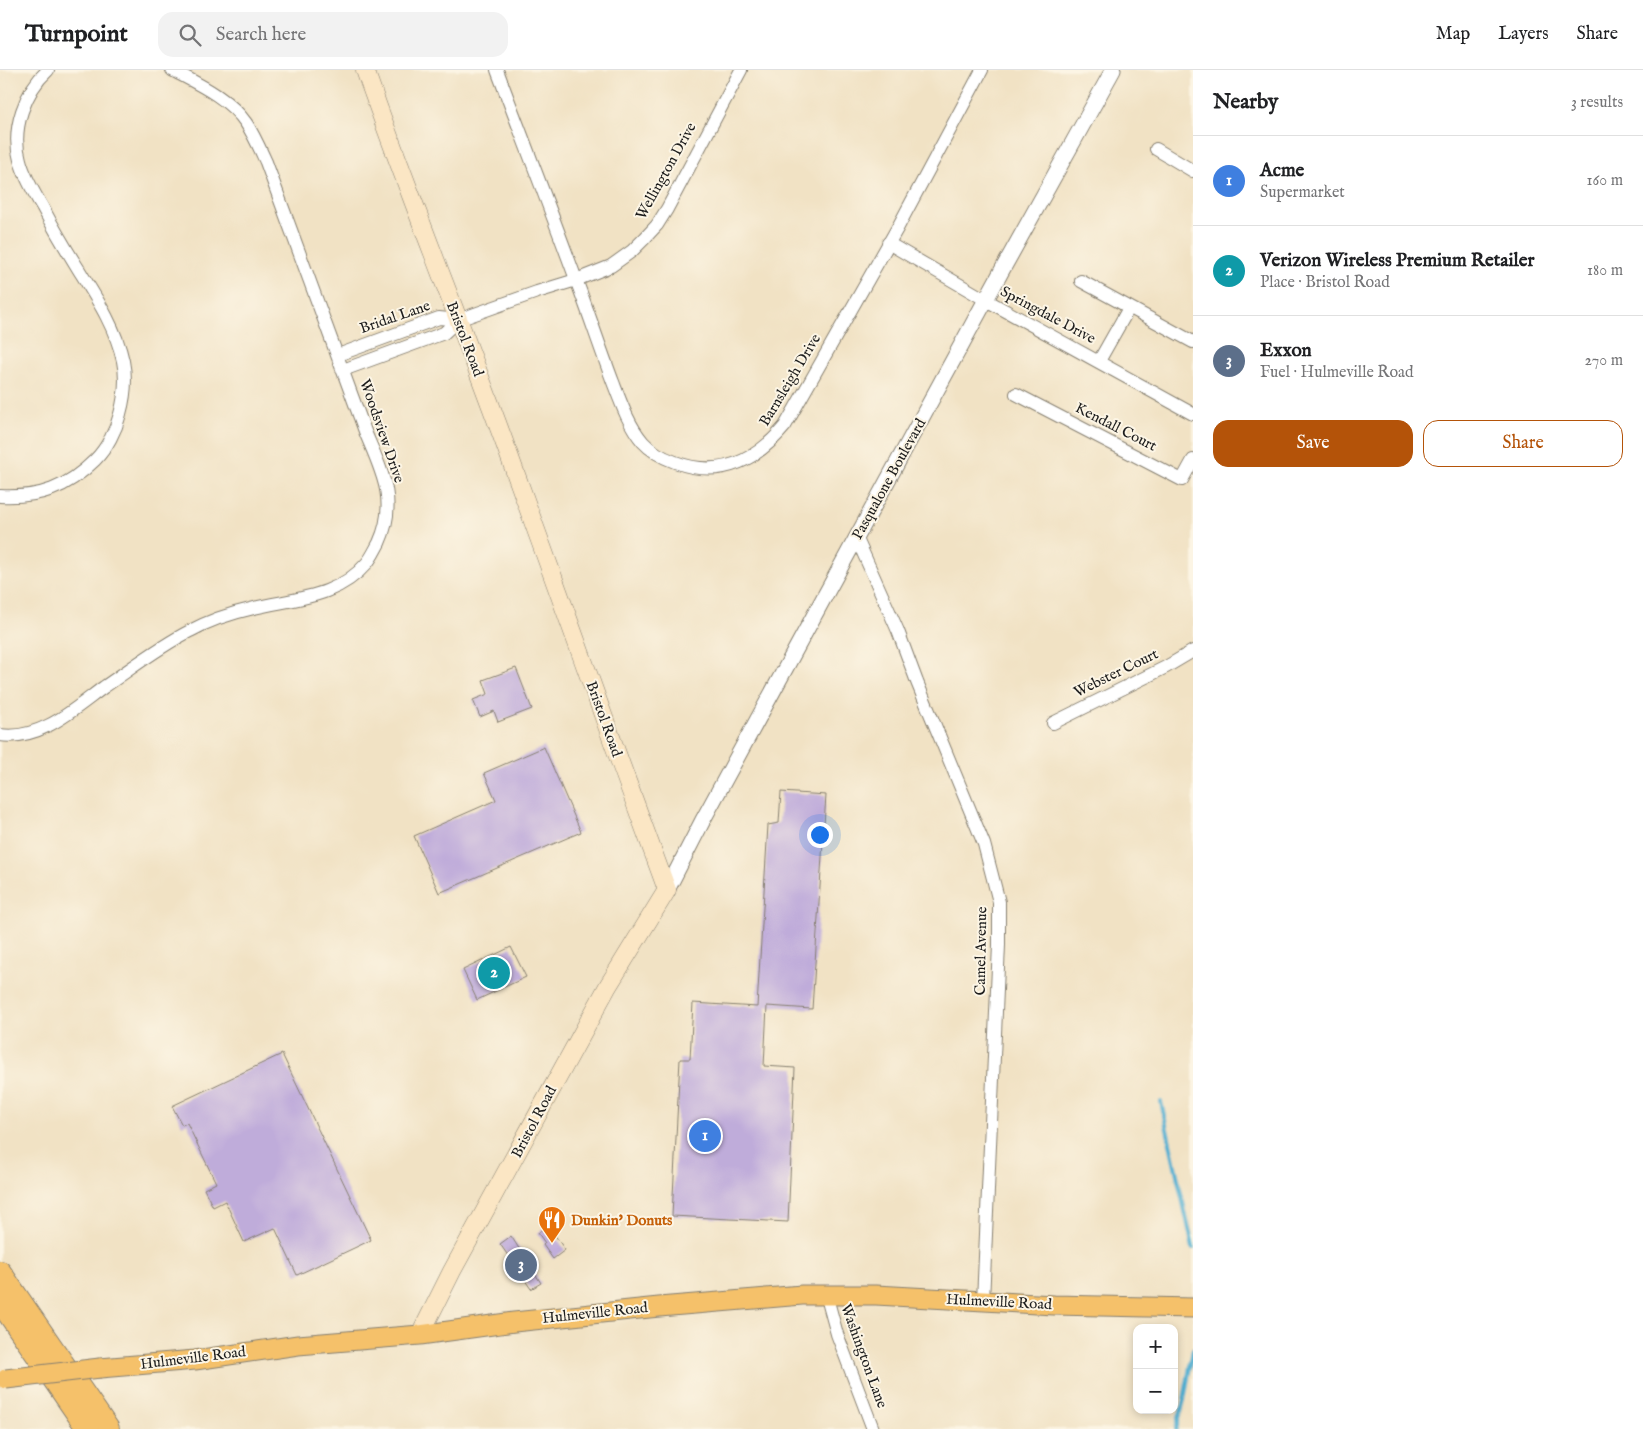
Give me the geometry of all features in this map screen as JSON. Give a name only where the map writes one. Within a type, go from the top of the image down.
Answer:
[{"type":"highway","points":[[0,1272],[108,1429]]},
{"type":"highway","points":[[0,1301],[88,1429]]},
{"type":"main road","name":"Bristol Road","points":[[365,70],[422,229],[515,470],[667,890],[608,986],[452,1271],[420,1335]]},
{"type":"main road","name":"Hulmeville Road","points":[[3,1380],[100,1368],[195,1360],[298,1345],[420,1335],[514,1322],[750,1298],[826,1294],[876,1295],[983,1301],[1193,1308]]},
{"type":"street","points":[[0,496],[16,497],[53,490],[69,482],[86,469],[98,457],[118,424],[126,393],[123,362],[112,327],[36,195],[20,159],[19,122],[26,100],[35,84],[48,70]]},
{"type":"street","name":"Woodsview Drive","points":[[0,735],[22,735],[48,726],[189,631],[212,620],[253,608],[318,595],[332,590],[349,580],[368,562],[386,525],[388,500],[383,476],[266,162],[246,123],[239,114],[208,90],[172,70]]},
{"type":"street","name":"Barnsleigh Drive","points":[[497,70],[620,400],[634,429],[644,444],[664,458],[683,465],[710,470],[732,465],[751,456],[772,440],[785,426],[888,243],[982,70]]},
{"type":"street","name":"Wellington Drive","points":[[458,320],[576,280],[611,266],[632,251],[656,225],[667,209],[741,70]]},
{"type":"street","name":"Pasqualone Boulevard","points":[[667,890],[704,818],[1113,70]]},
{"type":"street","points":[[1156,149],[1193,171]]},
{"type":"street","name":"Springdale Drive","points":[[888,243],[986,300],[1193,414]]},
{"type":"street","points":[[1081,282],[1193,342]]},
{"type":"street","points":[[1099,362],[1130,308]]},
{"type":"street","name":"Bridal Lane","points":[[338,355],[439,318],[458,320]]},
{"type":"street","name":"Bridal Lane","points":[[343,370],[444,333],[458,320]]},
{"type":"street","name":"Kendall Court","points":[[1016,394],[1182,480],[1193,460]]},
{"type":"street","name":"Camel Avenue","points":[[857,539],[898,630],[917,682],[984,844],[999,902],[999,945],[983,1301]]},
{"type":"street","name":"Webster Court","points":[[1053,723],[1166,667],[1193,650]]},
{"type":"street","name":"Washington Lane","points":[[826,1294],[837,1334],[873,1429]]},
{"type":"building","points":[[516,668],[532,709],[498,722],[494,711],[480,717],[473,700],[488,694],[483,680]]},
{"type":"building","points":[[544,747],[581,832],[439,893],[414,836],[496,800],[484,773]]},
{"type":"building","points":[[781,792],[826,795],[812,1009],[767,1006],[764,1066],[795,1068],[788,1222],[672,1216],[680,1059],[690,1059],[693,1003],[757,1007],[768,825],[779,823]]},
{"type":"building","points":[[511,947],[526,977],[477,1000],[463,970]]},
{"type":"building","points":[[282,1054],[371,1240],[297,1275],[275,1228],[244,1242],[225,1201],[213,1207],[204,1189],[216,1183],[187,1123],[182,1125],[172,1106]]},
{"type":"building","points":[[548,1225],[565,1250],[553,1259],[543,1245],[545,1243],[538,1233]]},
{"type":"building","points":[[511,1236],[541,1283],[531,1289],[500,1244]]},
{"type":"waterway","points":[[1161,1102],[1193,1248]]},
{"type":"waterway","points":[[1176,1429],[1184,1400],[1193,1349]]},
{"type":"place","name":"Verizon Wireless Premium Retailer","points":[[494,973]]},
{"type":"place","name":"Acme","points":[[705,1136]]},
{"type":"place","name":"Dunkin' Donuts","points":[[552,1244]]},
{"type":"place","name":"Exxon","points":[[521,1265]]}]
